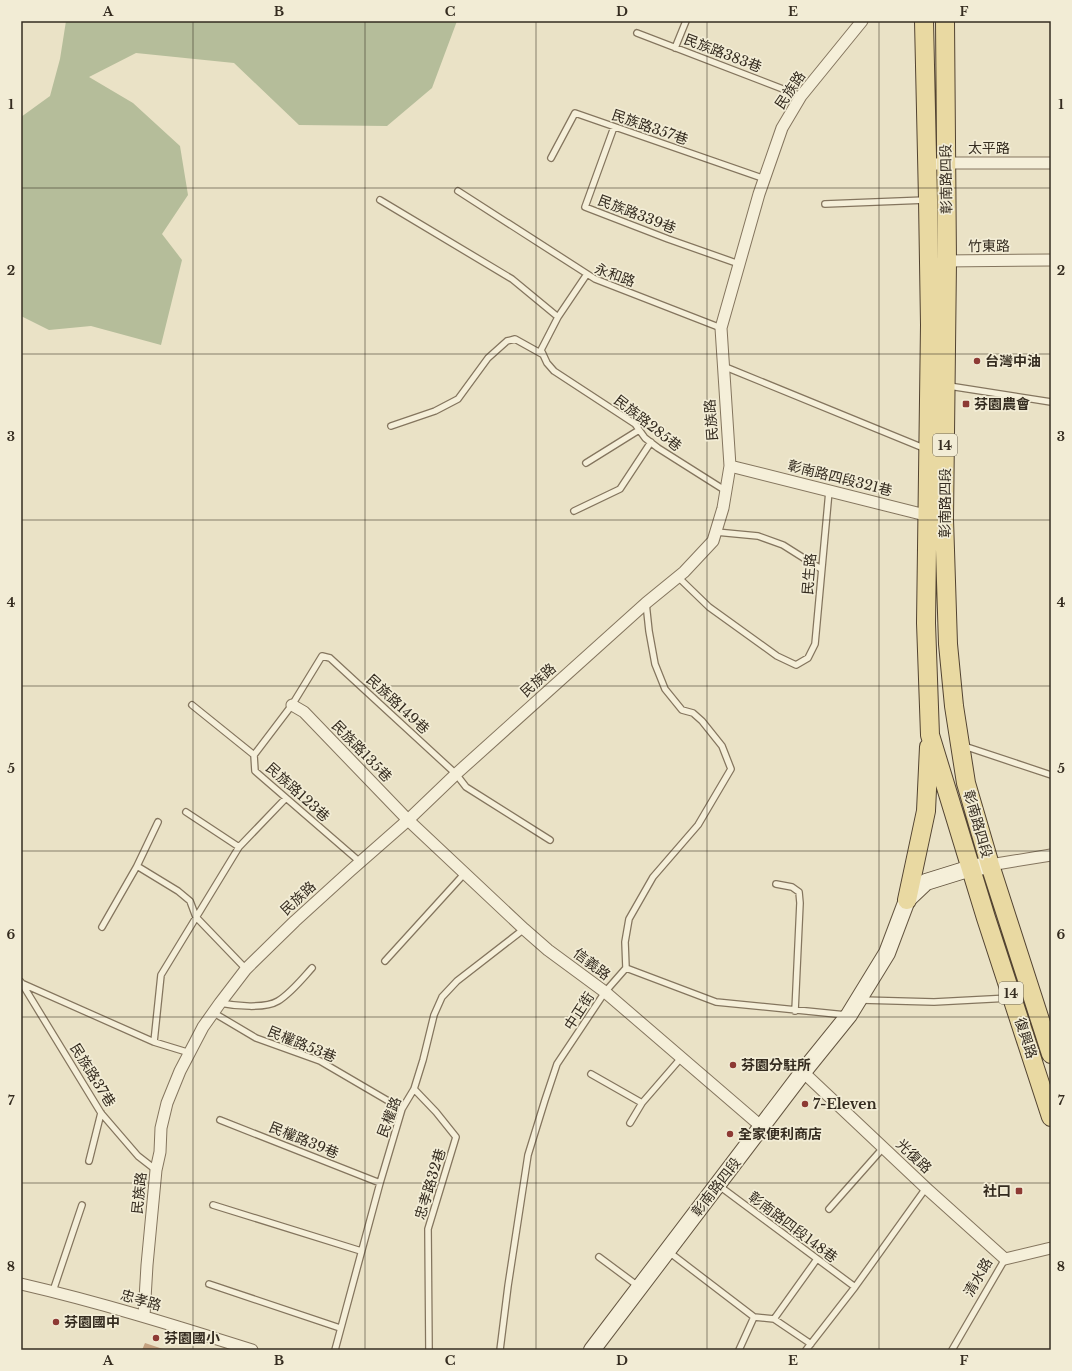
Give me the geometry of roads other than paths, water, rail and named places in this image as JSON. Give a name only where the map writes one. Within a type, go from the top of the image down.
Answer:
[{"type":"main road","name":"彰南路四段","points":[[924,21],[930,325],[938,385],[928,450],[954,706],[966,783],[990,865]]},
{"type":"main road","name":"彰南路四段","points":[[945,21],[947,262],[938,385],[936,517],[926,623],[930,735],[971,868]]},
{"type":"main road","points":[[907,900],[926,811],[930,735]]},
{"type":"main road","name":"復興路","points":[[990,865],[1051,1054]]},
{"type":"main road","name":"復興路","points":[[971,868],[1051,1117]]},
{"type":"street","name":"民族路","points":[[144,1316],[156,1170],[160,1152],[161,1128],[167,1103],[180,1071],[203,1027],[220,1003],[246,970],[295,921],[646,603],[678,577],[713,541],[723,508],[730,466],[720,328],[782,128],[800,96],[862,21]]},
{"type":"street","name":"太平路","points":[[927,165],[946,163],[1051,163]]},
{"type":"street","name":"竹東路","points":[[928,261],[1051,260]]},
{"type":"street","name":"彰南路四段321巷","points":[[730,466],[936,517]]},
{"type":"street","name":"民族路135巷","points":[[292,705],[304,712],[408,820]]},
{"type":"street","name":"信義路","points":[[408,820],[548,950],[605,992],[762,1127]]},
{"type":"street","points":[[990,865],[1051,855]]},
{"type":"street","name":"彰南路四段","points":[[592,1350],[803,1072],[849,1015],[887,953],[907,900],[926,882],[971,868],[990,865]]},
{"type":"street","name":"光復路","points":[[803,1072],[926,1188],[1005,1259]]},
{"type":"street","name":"清水路","points":[[1005,1259],[1051,1248]]},
{"type":"street","name":"忠孝路","points":[[21,1284],[53,1291],[144,1316],[252,1350]]},
{"type":"lane","points":[[675,48],[686,21]]},
{"type":"lane","name":"民族路383巷","points":[[637,33],[800,96]]},
{"type":"lane","name":"民族路357巷","points":[[551,158],[576,113],[765,179]]},
{"type":"lane","name":"民族路339巷","points":[[614,127],[585,208],[739,264]]},
{"type":"lane","points":[[458,191],[587,274]]},
{"type":"lane","points":[[380,200],[512,278],[558,317]]},
{"type":"lane","points":[[825,204],[928,200]]},
{"type":"lane","name":"永和路","points":[[543,354],[541,350],[558,317],[587,274],[595,279],[720,328]]},
{"type":"lane","points":[[391,426],[435,411],[458,399],[488,358],[507,341],[515,339],[543,354]]},
{"type":"lane","name":"民族路285巷","points":[[543,354],[547,363],[554,371],[635,424],[645,438],[650,442],[726,491]]},
{"type":"lane","points":[[722,366],[928,450]]},
{"type":"lane","points":[[938,385],[1051,402]]},
{"type":"lane","points":[[586,463],[639,430]]},
{"type":"lane","points":[[574,511],[620,489],[650,442]]},
{"type":"lane","name":"民生路","points":[[678,577],[708,607],[776,656],[796,665],[808,658],[815,644],[829,491]]},
{"type":"lane","points":[[716,532],[758,536],[764,538],[783,545],[822,569]]},
{"type":"lane","points":[[646,603],[655,664],[665,689],[682,710],[693,713],[702,721],[722,746],[731,769],[698,825],[653,877],[629,920],[625,942],[626,968],[716,1002],[849,1015]]},
{"type":"lane","name":"民族路149巷","points":[[292,705],[322,656],[330,658],[456,774],[466,787],[550,840]]},
{"type":"lane","name":"民族路123巷","points":[[192,705],[254,755],[255,771],[360,862]]},
{"type":"lane","points":[[254,755],[292,705]]},
{"type":"lane","points":[[960,744],[1051,774]]},
{"type":"lane","points":[[154,1042],[161,975],[239,847],[286,798]]},
{"type":"lane","points":[[186,812],[239,847]]},
{"type":"lane","points":[[102,927],[137,866],[158,822]]},
{"type":"lane","points":[[137,866],[178,891],[190,901],[196,917],[246,970]]},
{"type":"lane","points":[[385,961],[465,873]]},
{"type":"lane","points":[[776,884],[792,887],[799,892],[800,903],[795,1010]]},
{"type":"lane","name":"民權路","points":[[335,1350],[361,1251],[402,1109],[414,1089],[424,1060],[434,1015],[442,997],[456,981],[524,929]]},
{"type":"lane","points":[[220,1003],[242,1006],[264,1005],[278,1001],[312,968]]},
{"type":"lane","name":"中正街","points":[[500,1350],[528,1155],[557,1064],[605,992],[626,968]]},
{"type":"lane","points":[[21,982],[154,1042],[190,1053]]},
{"type":"lane","name":"民族路37巷","points":[[21,982],[102,1113],[138,1156],[156,1170]]},
{"type":"lane","points":[[858,1000],[934,1002],[1012,997]]},
{"type":"lane","name":"民權路53巷","points":[[214,1013],[256,1038],[320,1061],[402,1109]]},
{"type":"lane","points":[[630,1123],[642,1103],[681,1058]]},
{"type":"lane","points":[[591,1074],[642,1103]]},
{"type":"lane","name":"忠孝路32巷","points":[[414,1089],[436,1112],[456,1137],[428,1229],[428,1350]]},
{"type":"lane","points":[[88,1161],[102,1113]]},
{"type":"lane","name":"民權路39巷","points":[[220,1120],[380,1183]]},
{"type":"lane","points":[[829,1209],[883,1148]]},
{"type":"lane","name":"彰南路四段148巷","points":[[718,1185],[855,1287]]},
{"type":"lane","points":[[806,1350],[855,1287],[926,1188]]},
{"type":"lane","points":[[53,1291],[82,1205]]},
{"type":"lane","points":[[213,1205],[361,1251]]},
{"type":"lane","points":[[667,1250],[754,1317],[774,1319],[811,1344]]},
{"type":"lane","points":[[599,1257],[640,1287]]},
{"type":"lane","points":[[774,1319],[817,1259]]},
{"type":"lane","name":"清水路","points":[[952,1350],[1005,1259]]},
{"type":"lane","points":[[209,1284],[340,1328]]},
{"type":"lane","points":[[739,1350],[754,1317]]},
{"type":"place","name":"台灣中油","points":[[977,361]]},
{"type":"place","name":"芬園農會","points":[[966,404]]},
{"type":"place","name":"芬園分駐所","points":[[733,1065]]},
{"type":"place","name":"7-Eleven","points":[[805,1104]]},
{"type":"place","name":"全家便利商店","points":[[730,1134]]},
{"type":"place","name":"社口","points":[[1019,1191]]},
{"type":"place","name":"芬園國中","points":[[56,1322]]},
{"type":"place","name":"芬園國小","points":[[156,1338]]}]
